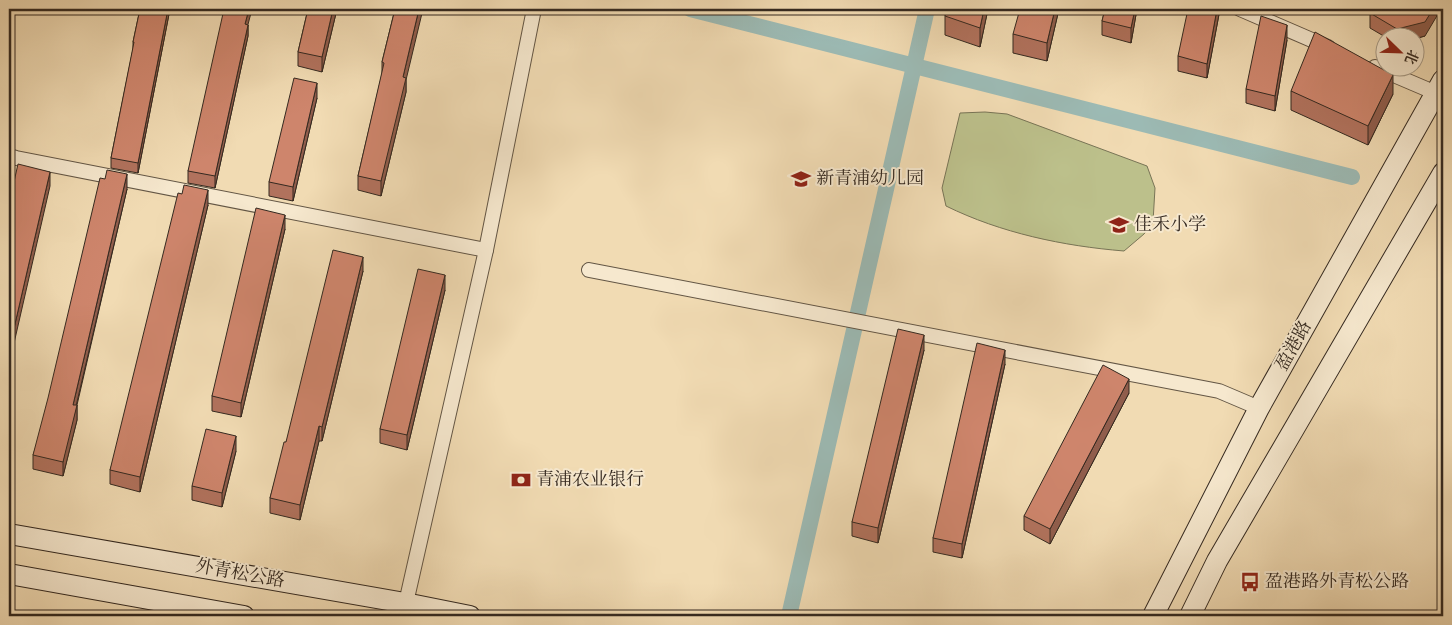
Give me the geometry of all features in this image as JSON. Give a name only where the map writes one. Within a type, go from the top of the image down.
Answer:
[{"type":"main road","name":"盈港路","points":[[1152,616],[1259,408],[1441,90]]},
{"type":"main road","points":[[1190,616],[1217,561],[1443,173]]},
{"type":"main road","name":"外青松公路","points":[[9,534],[404,610],[470,616]]},
{"type":"main road","points":[[9,574],[244,616]]},
{"type":"street","points":[[404,610],[486,250],[534,9]]},
{"type":"street","points":[[1240,9],[1338,51]]},
{"type":"street","points":[[1365,63],[1441,90]]},
{"type":"street","points":[[9,156],[486,250]]},
{"type":"street","points":[[589,270],[1219,391],[1259,408]]},
{"type":"green space","points":[[985,112],[1007,114],[1147,166],[1155,188],[1153,222],[1144,234],[1124,251],[1078,246],[1033,237],[988,224],[946,206],[942,188],[960,113]]},
{"type":"building","points":[[140,9],[168,9],[138,163],[111,158]]},
{"type":"building","points":[[224,9],[249,9],[245,24],[248,25],[215,176],[188,171]]},
{"type":"building","points":[[308,9],[333,9],[322,57],[298,52]]},
{"type":"building","points":[[395,9],[419,9],[403,77],[406,78],[381,181],[358,176]]},
{"type":"building","points":[[947,9],[984,9],[980,28],[945,16]]},
{"type":"building","points":[[1020,9],[1055,9],[1047,43],[1013,34]]},
{"type":"building","points":[[1105,9],[1135,9],[1131,28],[1102,21]]},
{"type":"building","points":[[1188,9],[1217,9],[1207,64],[1178,56]]},
{"type":"building","points":[[1373,9],[1402,9],[1407,12],[1409,9],[1433,9],[1425,22],[1401,28],[1395,28],[1370,13]]},
{"type":"building","points":[[1261,16],[1287,25],[1275,96],[1246,89]]},
{"type":"building","points":[[1315,32],[1374,65],[1374,78],[1392,78],[1368,126],[1291,91]]},
{"type":"building","points":[[294,78],[317,83],[293,187],[269,182]]},
{"type":"building","points":[[18,164],[50,172],[9,350],[9,204]]},
{"type":"building","points":[[107,170],[127,174],[73,405],[77,405],[63,462],[33,455],[100,178],[105,179]]},
{"type":"building","points":[[184,185],[208,190],[140,477],[110,470],[178,193],[182,194]]},
{"type":"building","points":[[256,208],[285,215],[241,403],[212,396]]},
{"type":"building","points":[[333,250],[363,257],[322,427],[319,426],[300,505],[270,498],[284,442],[286,442]]},
{"type":"building","points":[[418,269],[445,275],[407,435],[380,429]]},
{"type":"building","points":[[898,329],[924,335],[878,528],[852,522]]},
{"type":"building","points":[[977,343],[1005,350],[962,544],[933,538]]},
{"type":"building","points":[[1103,365],[1129,379],[1050,529],[1024,516]]},
{"type":"building","points":[[9,397],[13,398],[9,416]]},
{"type":"building","points":[[206,429],[236,436],[222,493],[192,486]]},
{"type":"waterway","points":[[690,9],[1352,177]]},
{"type":"waterway","points":[[789,616],[927,9]]},
{"type":"place","name":"新青浦幼儿园","points":[[801,179]]},
{"type":"place","name":"佳禾小学","points":[[1119,225]]},
{"type":"place","name":"青浦农业银行","points":[[521,480]]},
{"type":"place","name":"盈港路外青松公路","points":[[1250,582]]}]
